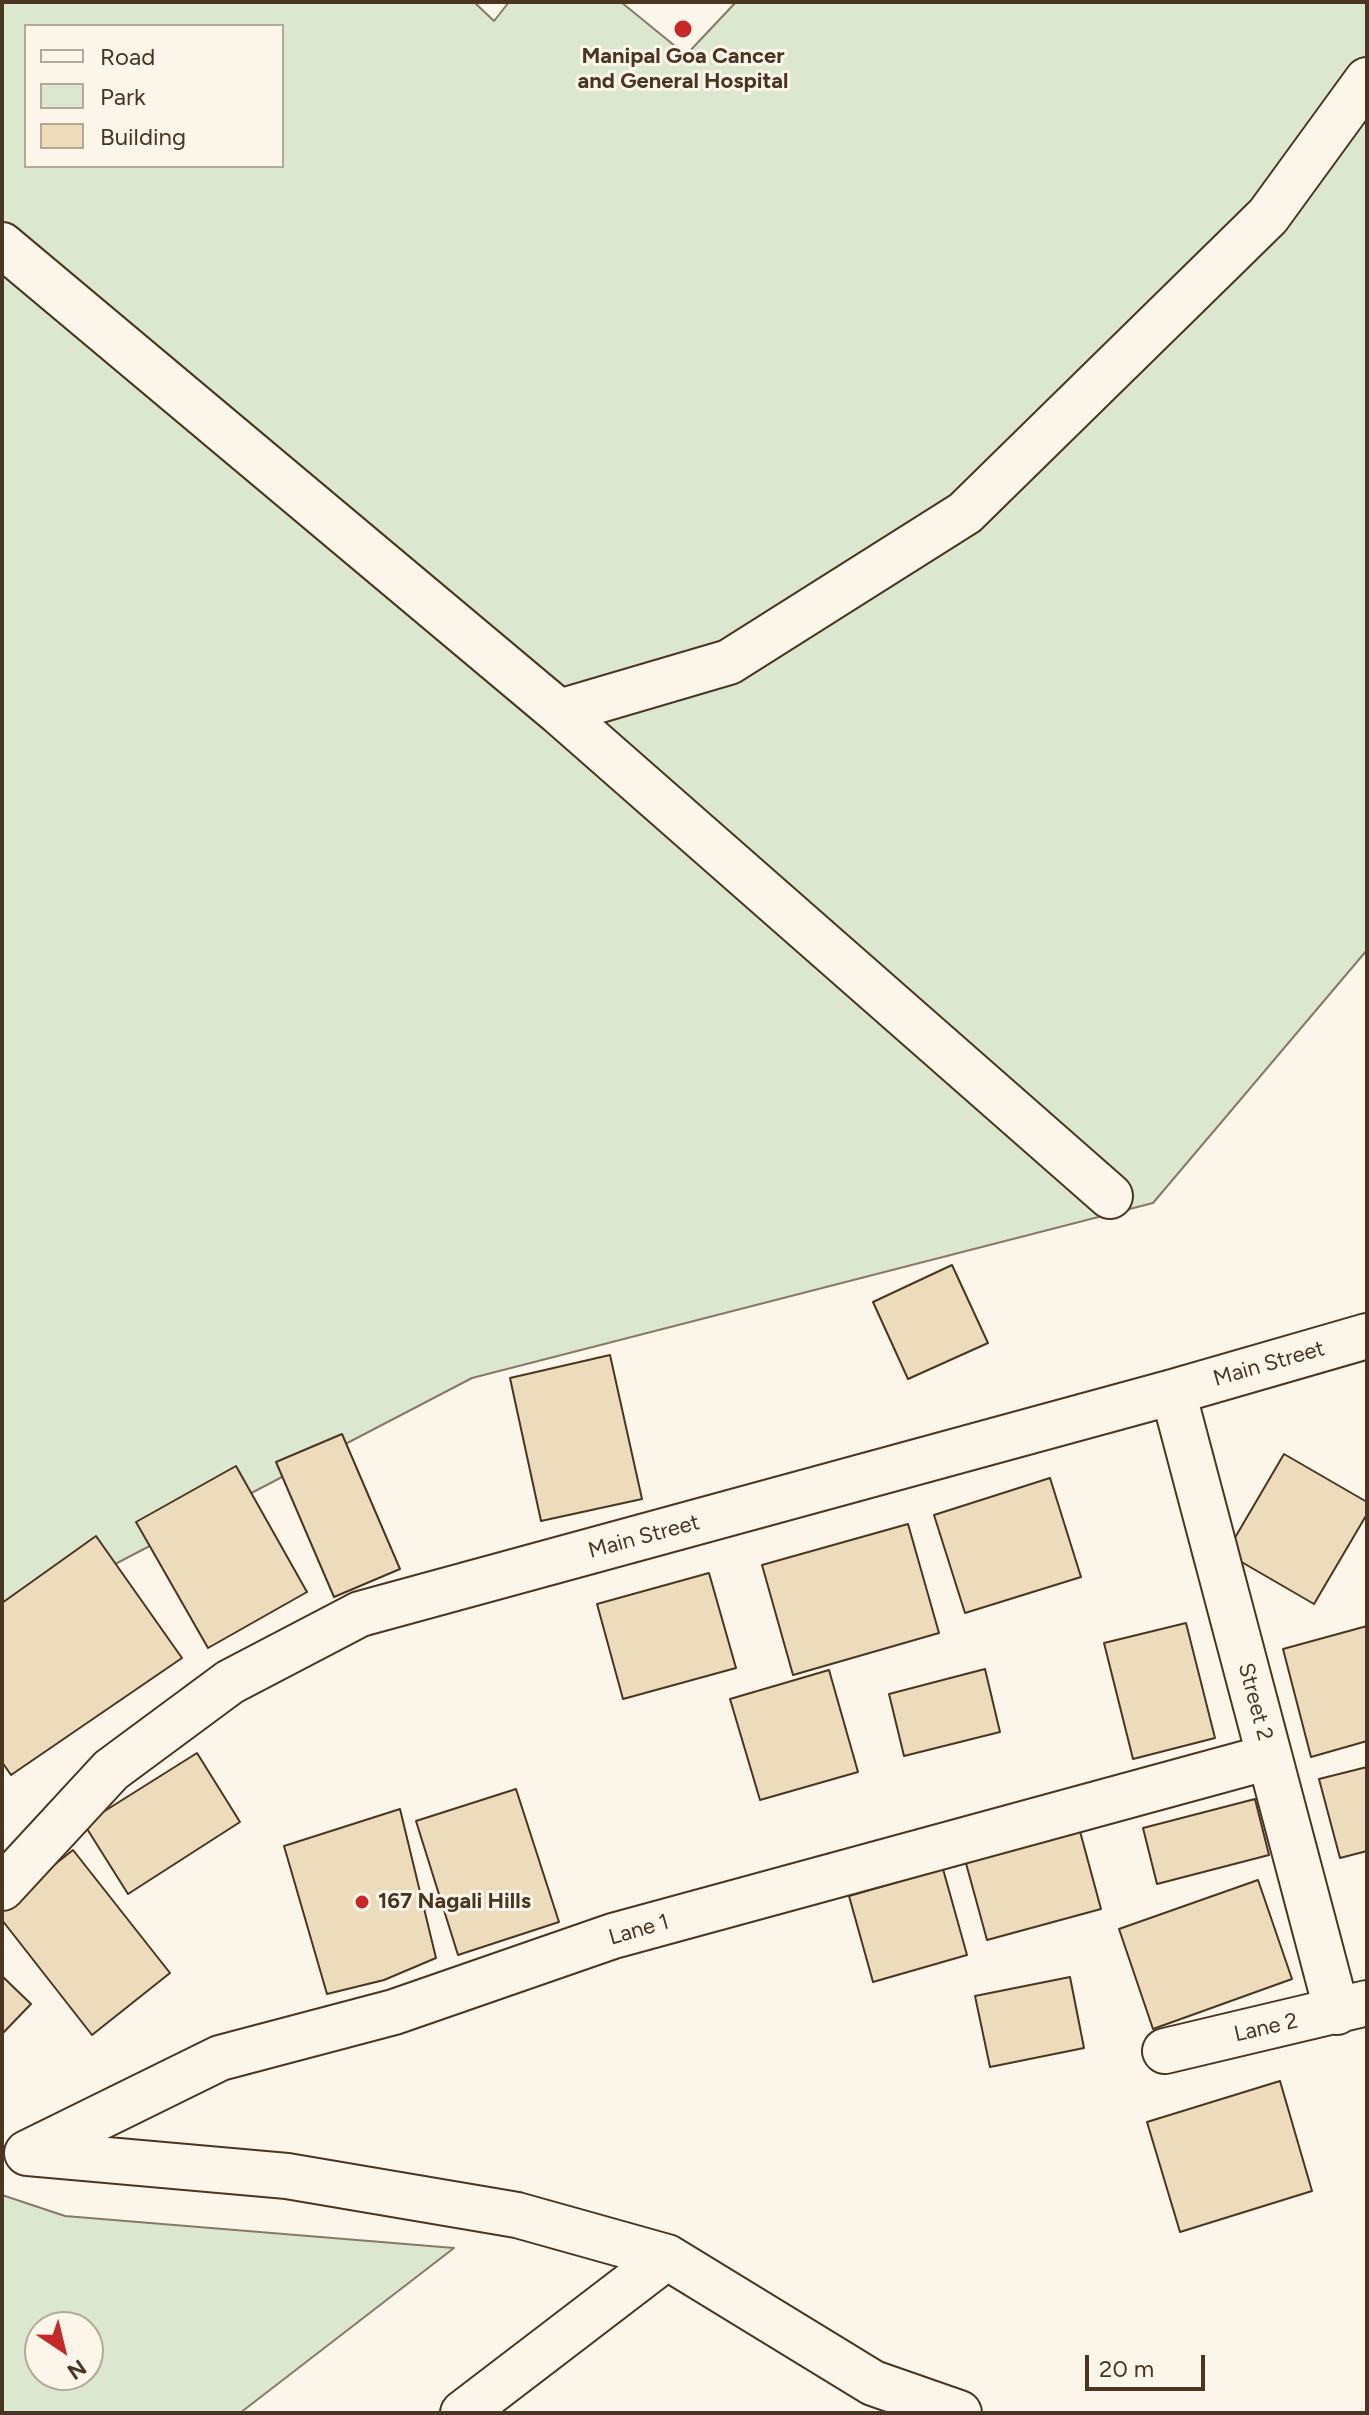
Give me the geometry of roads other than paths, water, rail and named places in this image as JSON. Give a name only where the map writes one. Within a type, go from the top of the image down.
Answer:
[{"type":"street","points":[[559,712],[729,662],[965,513],[1268,216],[1367,80]]},
{"type":"street","points":[[2,245],[559,712],[1110,1196]]},
{"type":"street","name":"Main Street","points":[[2,1888],[111,1770],[230,1682],[360,1614],[1367,1336]]},
{"type":"street","name":"Street 2","points":[[1173,1392],[1269,1757],[1352,2008]]},
{"type":"street","name":"Lane 1","points":[[14,2150],[220,2058],[394,2012],[613,1936],[1269,1757]]},
{"type":"street","name":"Lane 2","points":[[1165,2051],[1352,2008]]},
{"type":"street","points":[[14,2150],[287,2176],[517,2215],[667,2257],[873,2383],[959,2413]]},
{"type":"street","points":[[463,2413],[667,2257]]},
{"type":"place","name":"Manipal Goa Cancer and General Hospital","points":[[683,29]]},
{"type":"place","name":"167 Nagali Hills","points":[[362,1902]]}]
